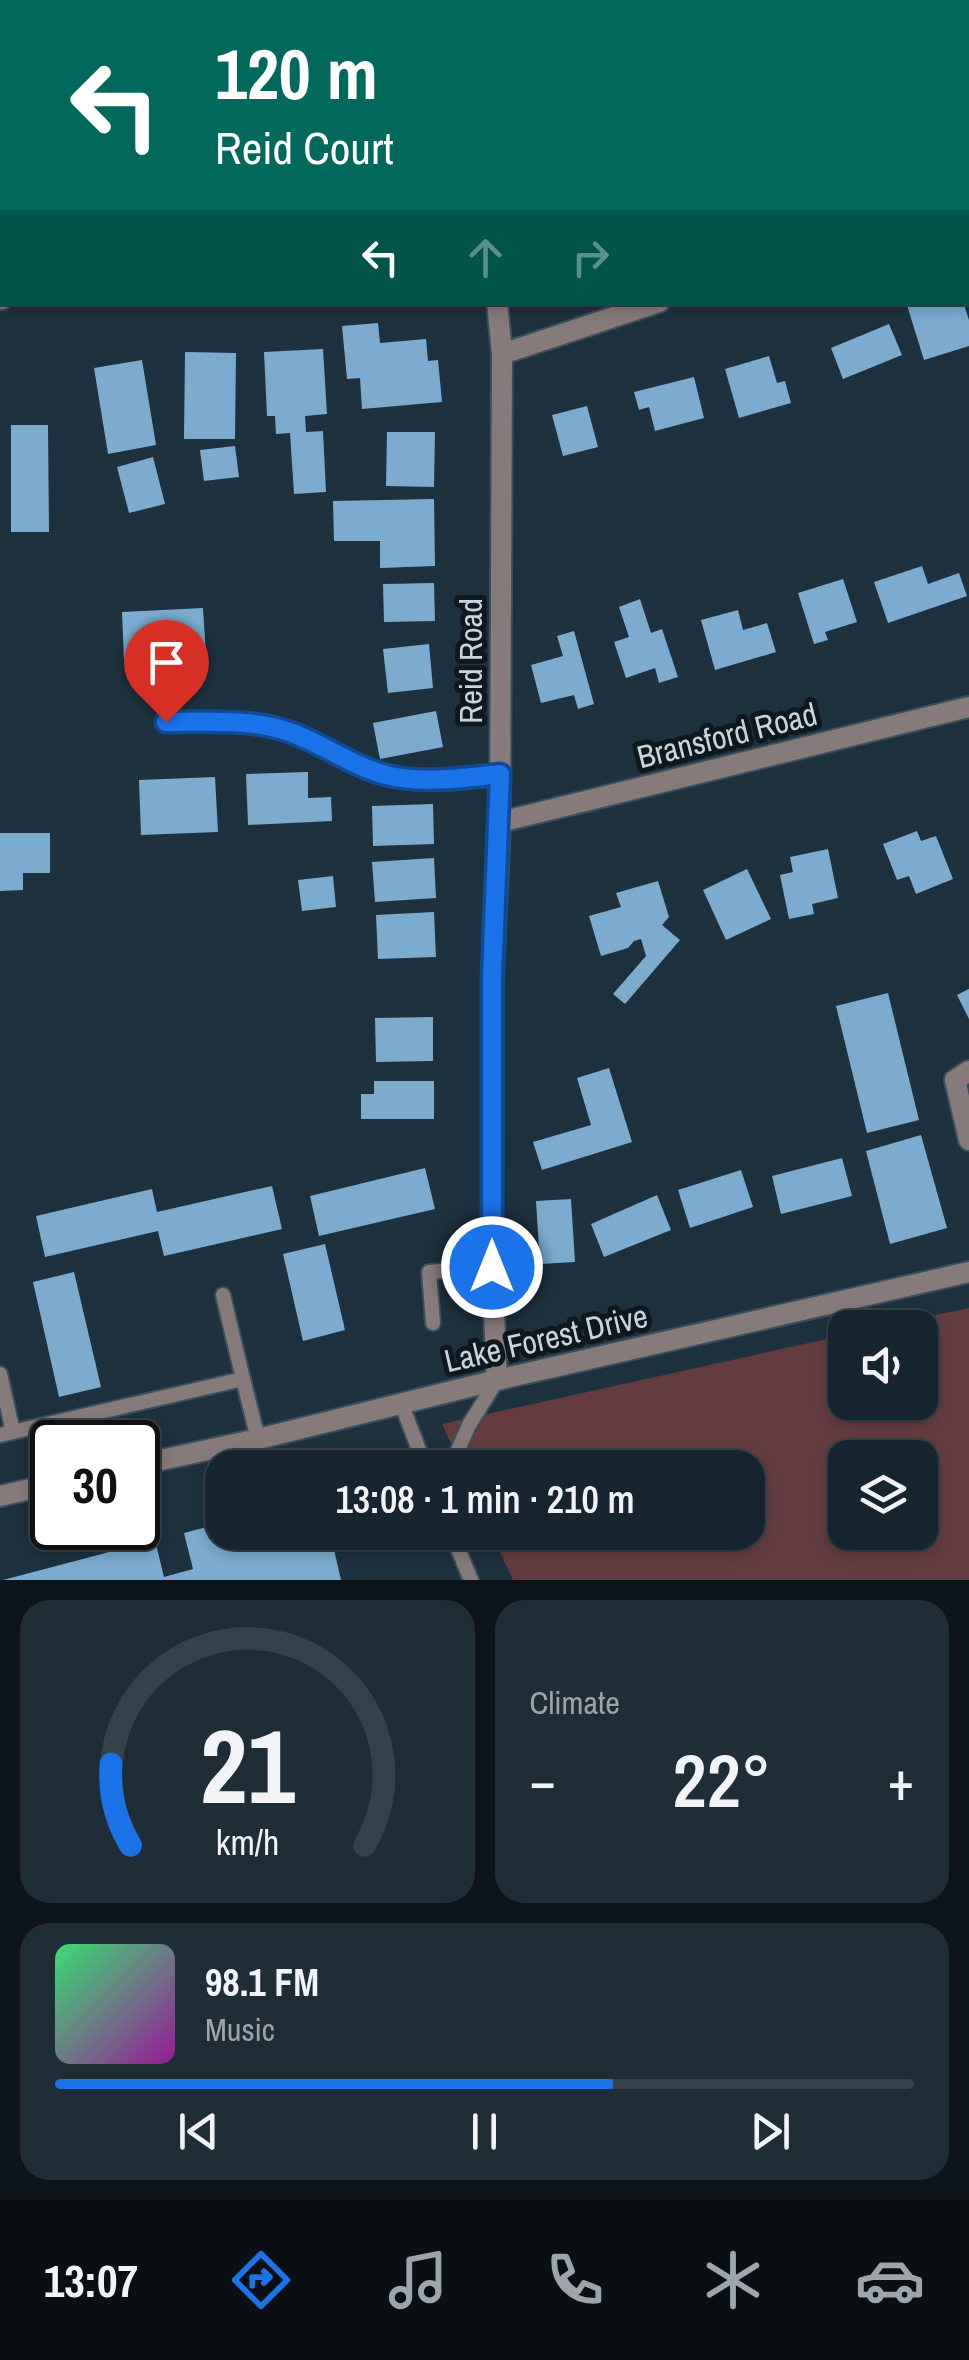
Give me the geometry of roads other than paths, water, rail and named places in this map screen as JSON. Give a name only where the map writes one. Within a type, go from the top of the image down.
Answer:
[{"type":"street","name":"Reid Road","points":[[496,1380],[492,977],[500,822],[502,354],[497,305]]},
{"type":"street","points":[[502,354],[651,305]]},
{"type":"street","name":"Bransford Road","points":[[500,822],[969,707]]},
{"type":"street","points":[[166,722],[238,722],[275,727],[299,734],[386,775],[447,781],[500,774]]},
{"type":"street","points":[[969,1071],[955,1080],[969,1140]]},
{"type":"street","name":"Lake Forest Drive","points":[[160,1460],[969,1272]]},
{"type":"street","points":[[0,1496],[30,1489]]},
{"type":"lane","points":[[433,1323],[429,1272],[492,1267]]},
{"type":"lane","points":[[223,1295],[258,1438]]},
{"type":"lane","points":[[0,1374],[7,1434],[243,1379]]},
{"type":"lane","points":[[458,1450],[496,1380]]},
{"type":"lane","points":[[401,1404],[419,1450]]},
{"type":"lane","points":[[458,1550],[471,1580]]}]
